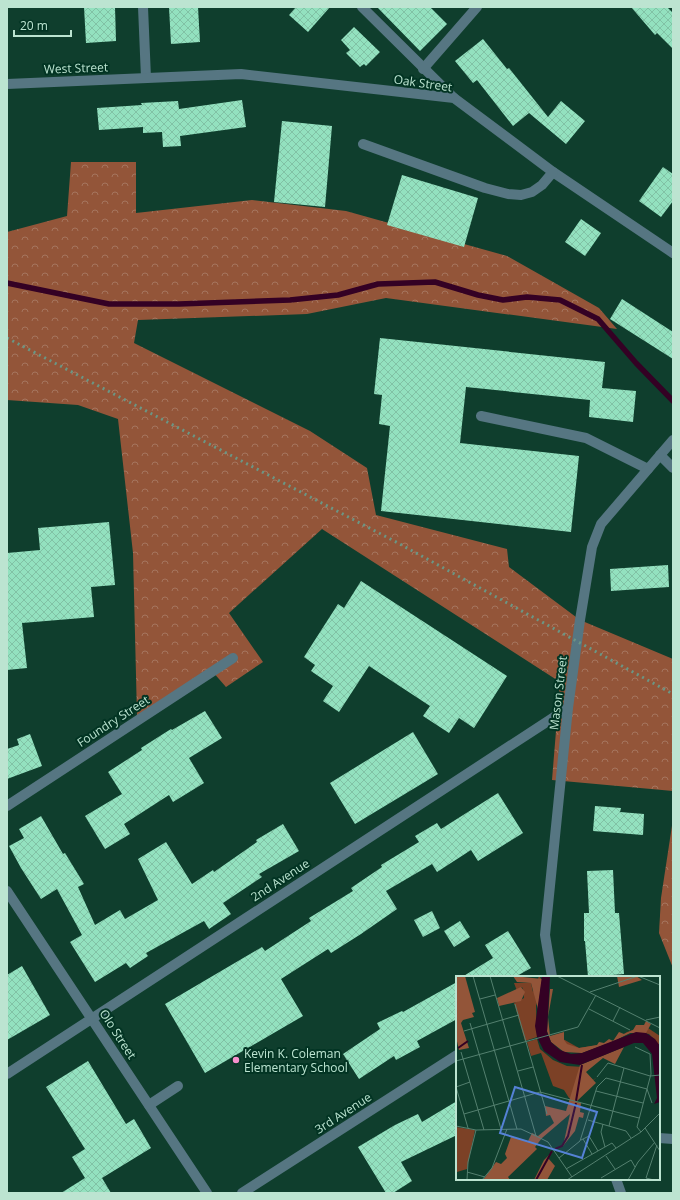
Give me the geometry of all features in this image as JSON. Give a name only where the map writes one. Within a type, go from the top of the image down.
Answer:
[{"type":"street","points":[[143,7],[146,78]]},
{"type":"street","points":[[362,7],[454,98]]},
{"type":"street","points":[[423,69],[477,7]]},
{"type":"street","name":"Oak Street","points":[[146,78],[242,74],[454,98],[553,172],[673,253]]},
{"type":"street","name":"West Street","points":[[7,84],[146,78]]},
{"type":"street","points":[[363,144],[485,188],[508,194],[521,195],[532,192],[542,185],[553,172]]},
{"type":"street","points":[[481,416],[586,438],[648,469]]},
{"type":"street","name":"Mason Street","points":[[552,976],[545,935],[568,708],[592,547],[602,524],[673,440]]},
{"type":"street","points":[[660,455],[673,468]]},
{"type":"street","name":"Foundry Street","points":[[7,806],[232,658]]},
{"type":"street","name":"2nd Avenue","points":[[7,1074],[568,708]]},
{"type":"street","name":"Olo Street","points":[[7,891],[207,1193]]},
{"type":"street","name":"3rd Avenue","points":[[242,1193],[456,1056]]},
{"type":"street","points":[[149,1104],[178,1086]]},
{"type":"street","points":[[660,1138],[673,1139]]},
{"type":"street","points":[[616,1180],[621,1193]]},
{"type":"green space","points":[[71,162],[136,162],[136,213],[252,200],[346,211],[507,256],[599,308],[617,329],[386,298],[307,314],[138,320],[134,343],[310,431],[367,468],[376,515],[507,549],[509,567],[580,620],[673,659],[673,791],[552,780],[560,682],[322,529],[229,613],[263,662],[226,687],[212,671],[137,716],[133,553],[118,419],[78,405],[7,400],[7,232],[67,216]]},
{"type":"green space","points":[[673,819],[673,968],[659,933],[661,898]]},
{"type":"building","points":[[84,7],[115,7],[116,41],[86,43]]},
{"type":"building","points":[[169,7],[198,7],[200,42],[171,44]]},
{"type":"building","points":[[296,7],[330,7],[308,32],[289,15]]},
{"type":"building","points":[[377,7],[430,7],[447,24],[420,51]]},
{"type":"building","points":[[631,7],[667,7],[673,13],[673,49],[657,33],[655,35]]},
{"type":"building","points":[[354,27],[380,52],[366,66],[364,64],[360,67],[346,53],[350,50],[341,40]]},
{"type":"building","points":[[483,39],[507,69],[509,68],[548,117],[561,101],[585,121],[566,144],[529,113],[513,126],[477,80],[473,83],[455,61]]},
{"type":"building","points":[[242,100],[246,127],[180,136],[181,146],[163,147],[162,132],[143,133],[143,127],[99,130],[97,108],[178,101],[179,109]]},
{"type":"building","points":[[282,121],[332,126],[325,207],[274,202]]},
{"type":"building","points":[[663,167],[673,174],[673,201],[661,217],[639,201]]},
{"type":"building","points":[[402,175],[478,198],[464,247],[387,225]]},
{"type":"building","points":[[581,219],[601,233],[585,256],[565,242]]},
{"type":"building","points":[[622,299],[673,332],[673,359],[610,319]]},
{"type":"building","points":[[380,338],[605,362],[602,388],[636,391],[633,422],[589,417],[590,400],[466,387],[460,443],[579,456],[571,532],[381,511],[390,426],[379,424],[382,395],[374,394]]},
{"type":"building","points":[[109,522],[115,585],[91,587],[94,617],[22,623],[27,668],[7,670],[7,553],[40,550],[38,528]]},
{"type":"building","points":[[668,565],[669,587],[611,591],[610,569]]},
{"type":"building","points":[[361,581],[507,676],[474,728],[459,718],[449,733],[423,716],[430,706],[369,666],[339,712],[323,701],[333,686],[311,671],[315,665],[304,657],[338,604],[344,608]]},
{"type":"building","points":[[205,711],[222,738],[189,758],[204,783],[173,802],[169,795],[124,824],[130,834],[105,849],[85,816],[122,794],[108,772],[142,750],[141,748],[171,729],[172,730]]},
{"type":"building","points":[[413,732],[438,774],[355,824],[330,783]]},
{"type":"building","points":[[30,734],[42,766],[7,779],[7,749],[19,745],[17,739]]},
{"type":"building","points":[[498,793],[523,833],[478,861],[471,850],[437,872],[432,864],[386,891],[397,909],[331,953],[328,949],[281,979],[303,1016],[205,1073],[165,1004],[262,947],[265,951],[311,921],[309,918],[353,891],[351,888],[382,867],[381,865],[419,842],[415,836],[437,823],[441,829]]},
{"type":"building","points":[[595,806],[621,808],[620,812],[644,814],[643,835],[593,831]]},
{"type":"building","points":[[41,816],[63,854],[65,853],[84,884],[78,887],[95,925],[120,910],[125,919],[158,900],[138,859],[166,842],[192,884],[213,870],[214,872],[257,842],[256,840],[283,824],[299,851],[259,874],[262,877],[223,903],[231,914],[209,929],[204,921],[146,953],[148,956],[130,968],[126,963],[95,982],[70,942],[82,935],[57,889],[41,899],[9,846],[24,838],[19,829]]},
{"type":"building","points":[[613,870],[615,913],[619,913],[624,974],[588,976],[584,941],[584,913],[589,913],[587,871]]},
{"type":"building","points":[[432,911],[440,928],[423,937],[414,920]]},
{"type":"building","points":[[460,921],[470,937],[454,947],[444,931]]},
{"type":"building","points":[[508,931],[531,968],[517,976],[464,976],[493,958],[485,945]]},
{"type":"building","points":[[22,966],[50,1015],[7,1040],[7,975]]},
{"type":"building","points":[[456,983],[456,1020],[417,1041],[420,1047],[396,1060],[394,1056],[359,1079],[343,1054],[380,1029],[377,1023],[402,1011],[403,1012]]},
{"type":"building","points":[[88,1061],[126,1124],[134,1119],[151,1148],[102,1178],[111,1193],[61,1193],[85,1178],[72,1157],[85,1149],[46,1087]]},
{"type":"building","points":[[456,1102],[456,1135],[401,1162],[412,1181],[393,1193],[386,1193],[358,1147],[395,1125],[418,1114],[422,1122]]},
{"type":"waterway","points":[[7,283],[109,304],[179,304],[290,300],[338,295],[378,284],[435,282],[478,295],[503,300],[527,297],[560,300],[598,319],[636,363],[673,401]]},
{"type":"railway","points":[[7,338],[398,543],[673,694]]},
{"type":"place","name":"Kevin K. Coleman Elementary School","points":[[236,1060]]}]
